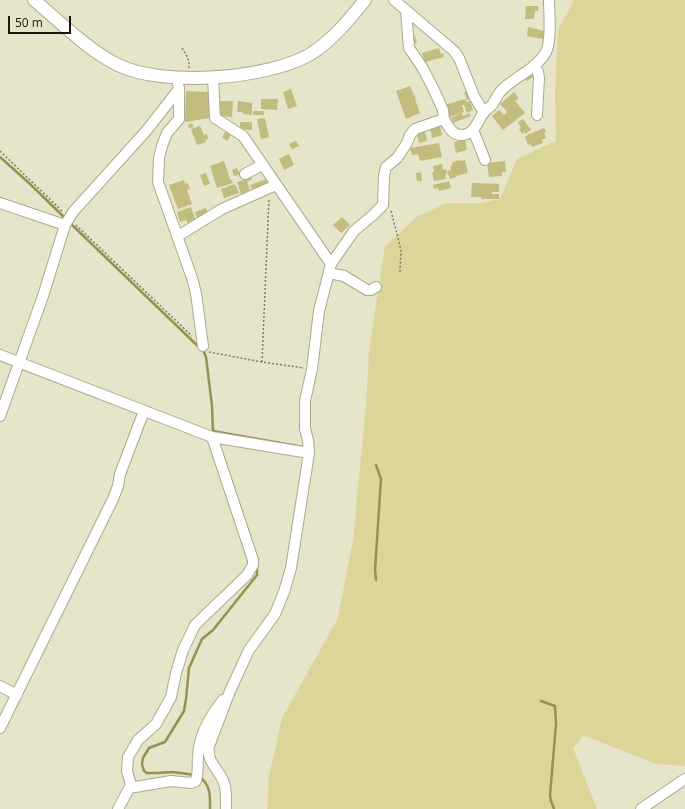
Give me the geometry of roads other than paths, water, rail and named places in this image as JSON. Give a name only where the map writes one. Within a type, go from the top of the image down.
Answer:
[{"type":"main road","points":[[34,0],[100,54],[118,65],[135,72],[181,82],[282,67],[298,61],[324,45],[341,29],[366,0]]},
{"type":"street","points":[[394,0],[454,51],[459,58],[474,96],[484,113]]},
{"type":"street","points":[[406,10],[409,48],[422,67],[433,88],[444,119],[453,132],[461,135],[469,133],[473,130],[484,113],[493,104],[499,93],[509,82],[532,66],[543,56],[549,44],[549,0]]},
{"type":"street","points":[[532,66],[538,72],[539,78],[537,115]]},
{"type":"street","points":[[213,77],[215,118],[243,136],[274,186],[330,268],[366,290],[371,290],[376,287]]},
{"type":"street","points":[[0,416],[43,296],[67,221],[73,212],[147,130],[181,82]]},
{"type":"street","points":[[181,82],[179,119],[167,133],[162,146],[159,158],[158,182],[188,264],[196,293],[203,346]]},
{"type":"street","points":[[226,809],[225,785],[210,760],[208,754],[209,746],[230,691],[249,650],[275,614],[284,592],[291,568],[309,453],[305,429],[305,401],[312,369],[318,311],[330,268],[354,231],[383,205],[384,176],[386,167],[397,158],[407,143],[410,135],[415,129],[444,119]]},
{"type":"street","points":[[473,130],[485,160]]},
{"type":"street","points":[[245,174],[262,165]]},
{"type":"street","points":[[178,236],[222,209],[274,186]]},
{"type":"street","points":[[0,203],[67,221]]},
{"type":"street","points":[[0,355],[212,437],[309,453]]},
{"type":"street","points":[[0,728],[113,499],[118,486],[120,474],[144,411]]},
{"type":"street","points":[[118,809],[131,785],[127,771],[128,757],[138,740],[156,724],[171,697],[183,650],[195,625],[247,575],[253,565],[253,560],[212,437]]},
{"type":"street","points":[[0,686],[16,695]]},
{"type":"street","points":[[131,785],[135,787],[171,781],[191,783],[198,776],[198,755],[206,724],[230,691]]},
{"type":"street","points":[[641,809],[685,779]]},
{"type":"waterway","points":[[0,157],[65,218]]},
{"type":"waterway","points":[[70,223],[204,352],[206,357],[212,406],[213,432]]},
{"type":"waterway","points":[[213,431],[303,447]]},
{"type":"waterway","points":[[376,465],[381,479],[375,570],[376,580]]},
{"type":"waterway","points":[[195,775],[173,772],[147,773],[144,771],[142,764],[143,758],[149,748],[165,742],[184,711],[189,668],[202,639],[213,630],[257,575],[257,563]]},
{"type":"waterway","points":[[541,701],[555,706],[556,724],[550,795],[554,809]]},
{"type":"waterway","points":[[200,777],[204,780],[208,788],[210,796],[210,809]]}]
